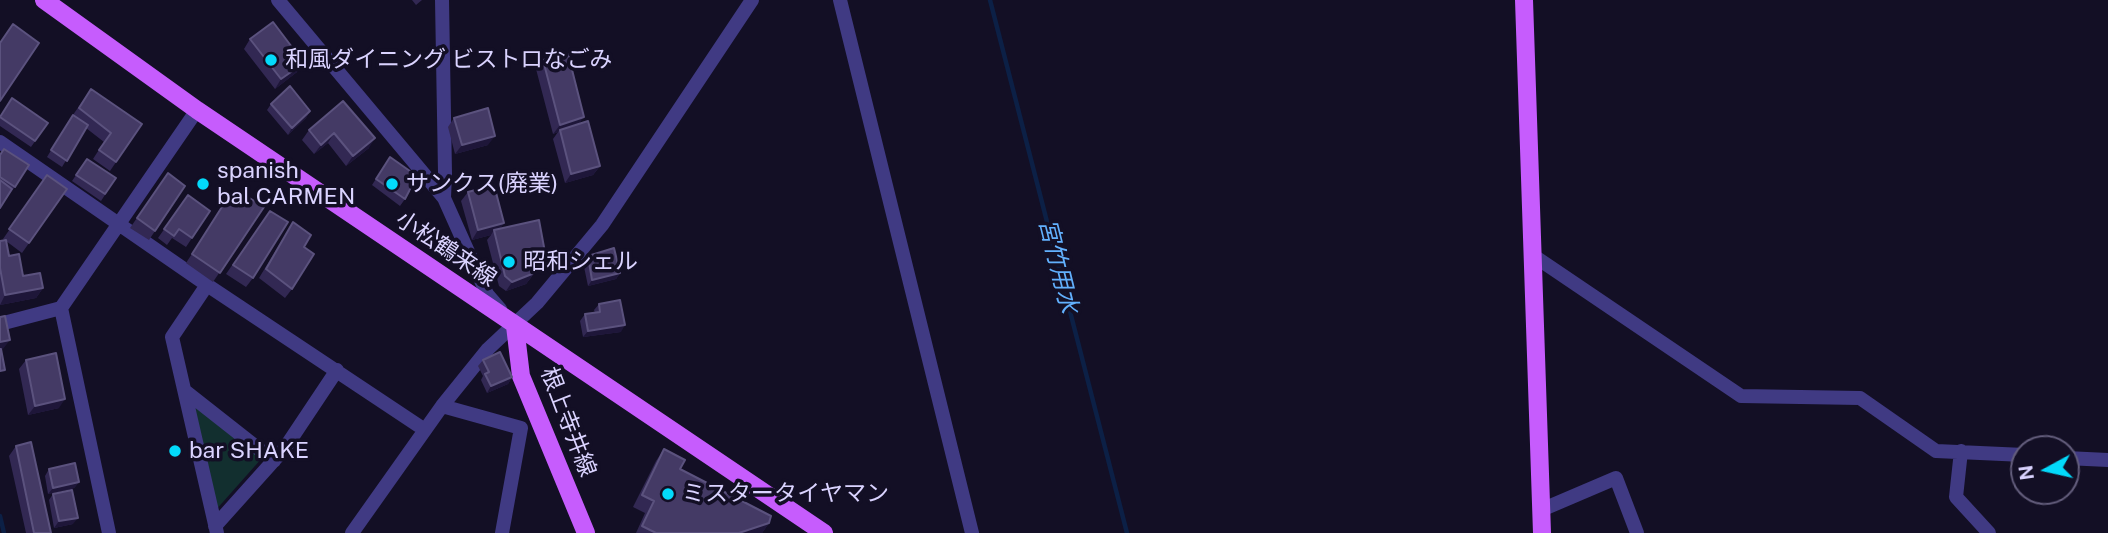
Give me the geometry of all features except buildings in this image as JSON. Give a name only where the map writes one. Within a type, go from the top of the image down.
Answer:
[{"type":"main road","name":"小松鶴来線","points":[[44,0],[197,110],[824,533]]},
{"type":"main road","points":[[1524,0],[1542,533]]},
{"type":"main road","name":"根上寺井線","points":[[515,326],[521,376],[586,533]]},
{"type":"street","points":[[278,0],[444,198],[487,294],[515,326]]},
{"type":"street","points":[[442,0],[446,173],[444,198]]},
{"type":"street","points":[[352,533],[442,406],[488,349],[515,326],[602,225],[752,0]]},
{"type":"street","points":[[840,0],[972,533]]},
{"type":"street","points":[[0,324],[61,309],[197,110]]},
{"type":"street","points":[[0,142],[207,285],[425,430]]},
{"type":"street","points":[[1531,254],[1741,396],[1860,398],[1936,451],[2010,455]]},
{"type":"street","points":[[207,285],[172,337],[216,530]]},
{"type":"street","points":[[61,309],[110,533]]},
{"type":"street","points":[[216,530],[285,448],[337,370]]},
{"type":"street","points":[[185,391],[274,461]]},
{"type":"street","points":[[442,406],[522,428],[502,533]]},
{"type":"street","points":[[1961,451],[1956,497],[1989,533]]},
{"type":"street","points":[[2080,459],[2108,460]]},
{"type":"street","points":[[1541,510],[1616,478],[1637,533]]},
{"type":"green space","points":[[189,399],[262,458],[215,511]]},
{"type":"waterway","name":"宮竹用水","points":[[990,0],[1127,533]]},
{"type":"waterway","points":[[0,516],[4,533]]},
{"type":"place","name":"和風ダイニング ビストロなごみ","points":[[271,60]]},
{"type":"place","name":"spanish bal CARMEN","points":[[203,184]]},
{"type":"place","name":"サンクス(廃業)","points":[[392,184]]},
{"type":"place","name":"昭和シェル","points":[[509,262]]},
{"type":"place","name":"bar SHAKE","points":[[175,451]]},
{"type":"place","name":"ミスタータイヤマン","points":[[668,494]]}]
